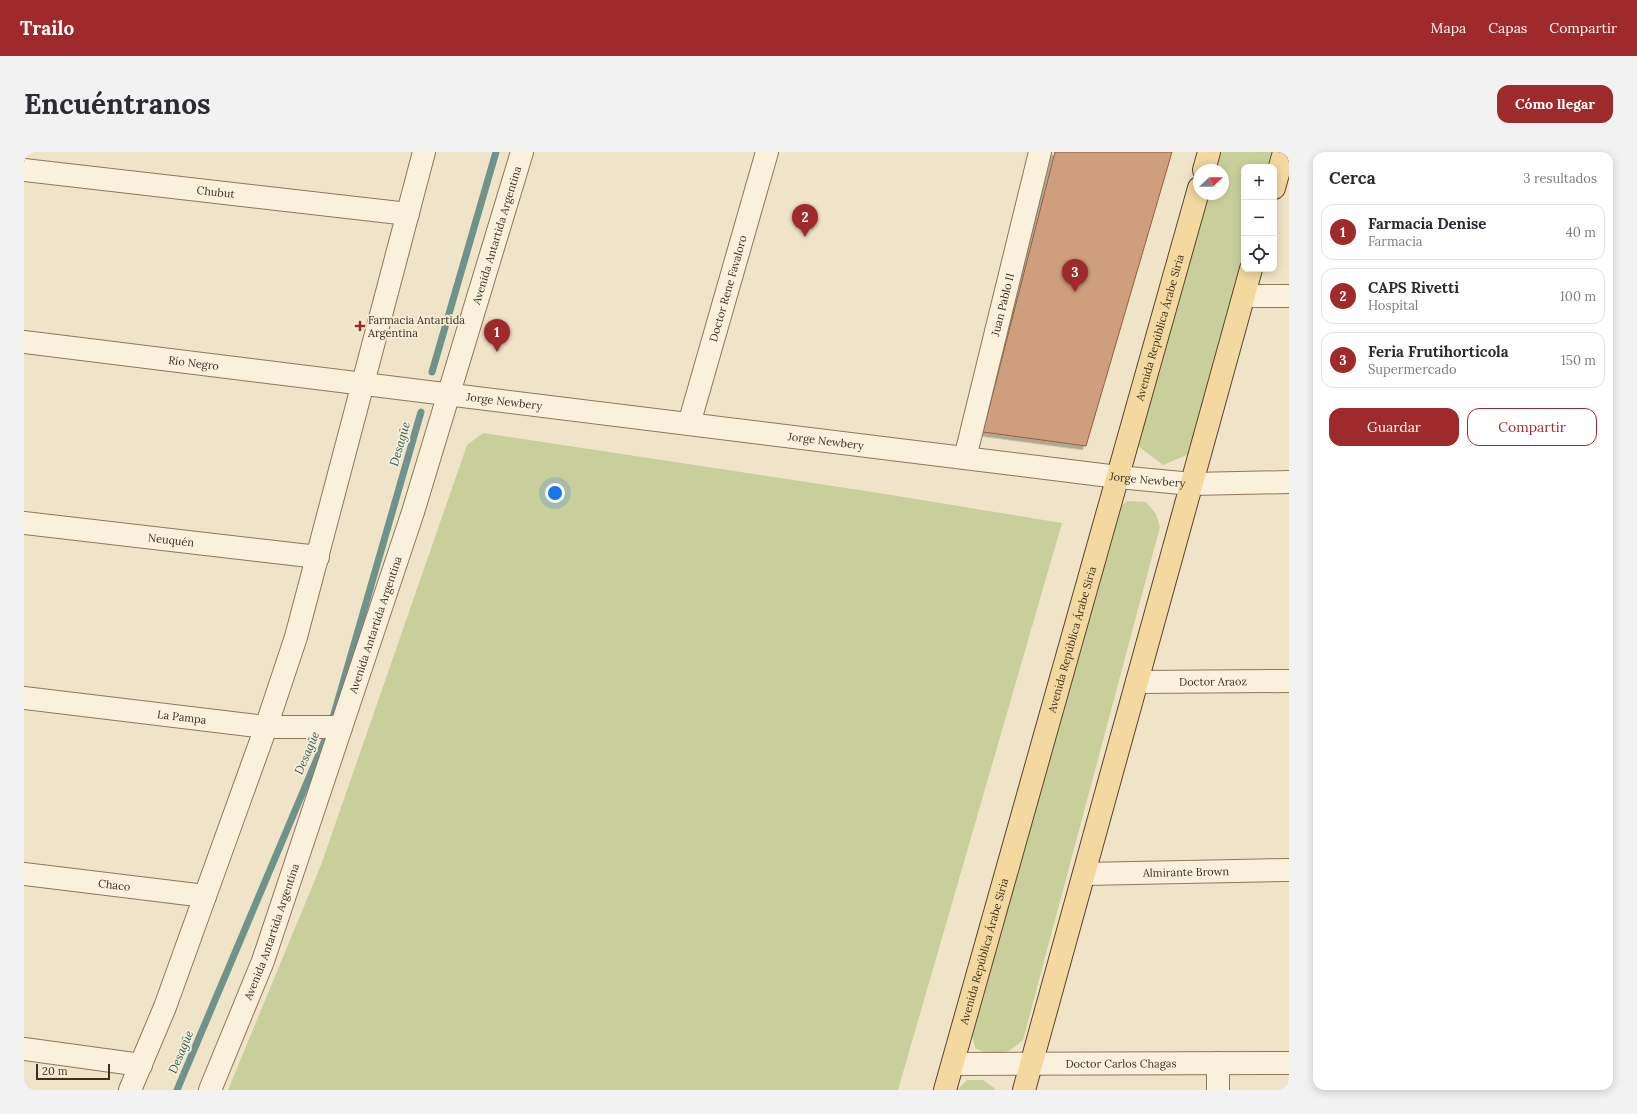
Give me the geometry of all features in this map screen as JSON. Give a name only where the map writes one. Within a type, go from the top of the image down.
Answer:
[{"type":"main road","points":[[1206,164],[1209,152]]},
{"type":"main road","points":[[1277,177],[1284,152]]},
{"type":"main road","name":"Avenida República Árabe Siria","points":[[945,1090],[1196,200]]},
{"type":"main road","points":[[1024,1090],[1250,272]]},
{"type":"street","points":[[130,1090],[165,1007],[266,728],[296,637],[424,152]]},
{"type":"street","name":"Avenida Antartida Argentina","points":[[210,1090],[262,961],[413,512],[522,152]]},
{"type":"street","name":"Doctor Rene Favaloro","points":[[689,424],[767,152]]},
{"type":"street","name":"Juan Pablo II","points":[[965,458],[1040,152]]},
{"type":"street","name":"Chubut","points":[[24,170],[408,214]]},
{"type":"street","points":[[1244,296],[1289,296]]},
{"type":"street","name":"Río Negro","points":[[24,342],[363,385]]},
{"type":"street","name":"Jorge Newbery","points":[[363,385],[1118,477],[1192,484],[1289,482]]},
{"type":"street","name":"Neuquén","points":[[24,523],[318,556]]},
{"type":"street","name":"Doctor Araoz","points":[[1137,682],[1289,681]]},
{"type":"street","name":"La Pampa","points":[[24,698],[266,728],[341,727]]},
{"type":"street","name":"Almirante Brown","points":[[1084,874],[1289,870]]},
{"type":"street","name":"Chaco","points":[[24,874],[205,896]]},
{"type":"street","points":[[24,1049],[141,1065]]},
{"type":"street","points":[[1218,1063],[1218,1090]]},
{"type":"street","name":"Doctor Carlos Chagas","points":[[952,1064],[1289,1063]]},
{"type":"green space","points":[[1215,152],[1271,152],[1268,164],[1241,164],[1241,264],[1191,453],[1163,465],[1134,443],[1202,200],[1229,200],[1229,164],[1212,164]]},
{"type":"green space","points":[[483,433],[879,493],[1062,523],[898,1090],[228,1090],[321,865],[467,445]]},
{"type":"green space","points":[[1127,501],[1146,502],[1156,514],[1160,527],[1023,1040],[1009,1051],[990,1055],[975,1048],[971,1030],[1113,513]]},
{"type":"green space","points":[[967,1080],[983,1080],[995,1090],[957,1090]]},
{"type":"building","points":[[1055,152],[1172,152],[1086,446],[983,432]]},
{"type":"waterway","name":"Desagüe","points":[[432,372],[496,152]]},
{"type":"waterway","name":"Desagüe","points":[[177,1090],[330,728],[421,412]]},
{"type":"place","name":"CAPS Rivetti","points":[[805,237]]},
{"type":"place","name":"Feria Frutihorticola","points":[[1075,292]]},
{"type":"place","name":"Farmacia Antartida Argentina","points":[[360,326]]},
{"type":"place","name":"Farmacia Denise","points":[[497,352]]}]
